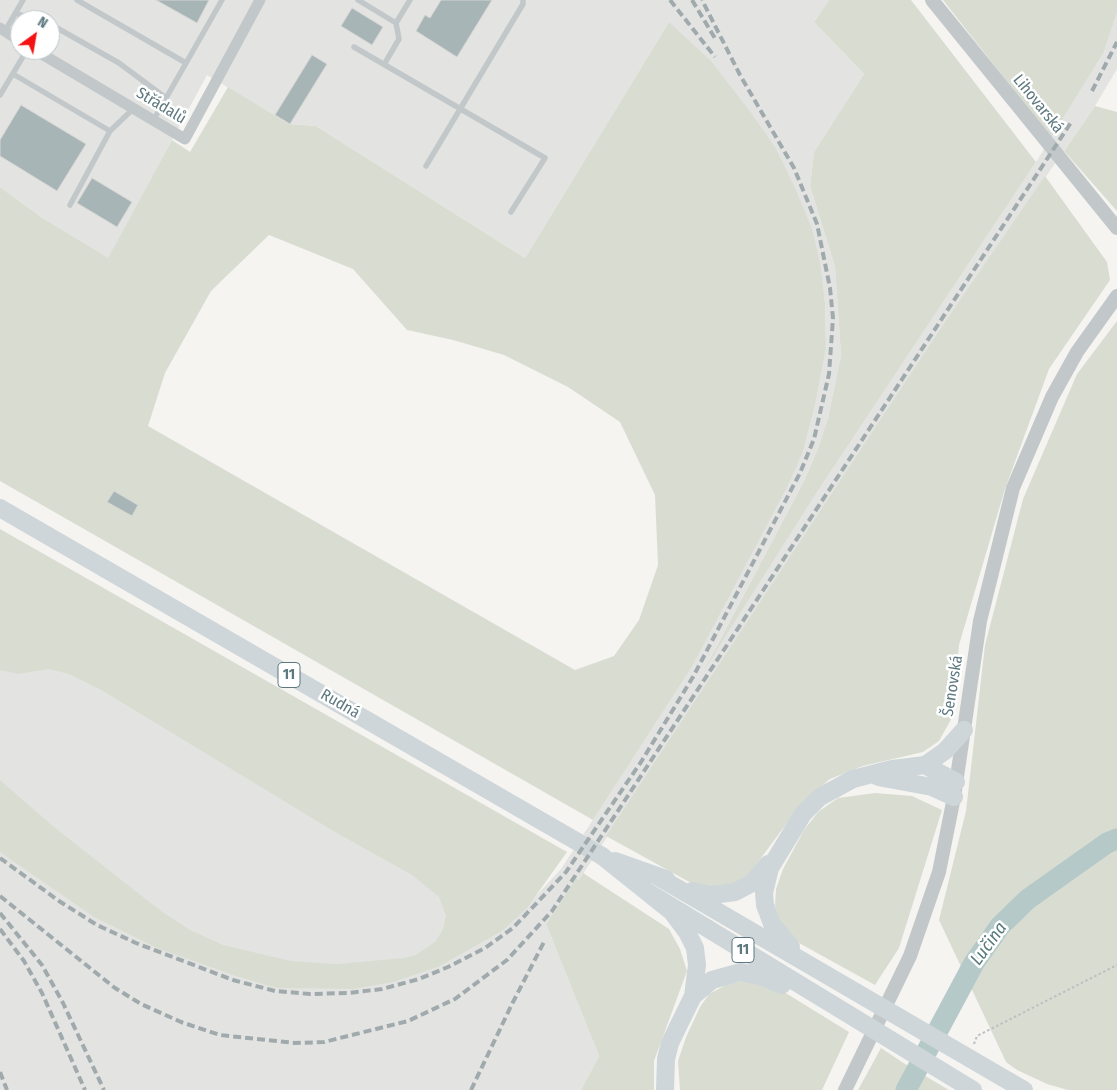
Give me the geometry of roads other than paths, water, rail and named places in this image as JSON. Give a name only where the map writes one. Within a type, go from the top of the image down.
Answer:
[{"type":"main road","name":"Rudná","points":[[0,508],[602,856]]},
{"type":"main road","points":[[655,875],[695,892],[712,895],[731,894],[742,890],[756,879],[780,850],[810,806],[831,790],[865,776],[892,769],[925,765],[940,755],[964,730]]},
{"type":"main road","points":[[925,765],[955,789]]},
{"type":"main road","points":[[865,776],[920,784],[941,790],[955,789]]},
{"type":"main road","points":[[780,850],[767,878],[765,905],[775,929],[811,966]]},
{"type":"main road","name":"11","points":[[602,856],[655,875],[1025,1089]]},
{"type":"main road","name":"11","points":[[602,856],[646,892],[973,1090]]},
{"type":"main road","points":[[646,892],[672,912],[692,942],[697,965],[693,996],[670,1043],[666,1059],[666,1090]]},
{"type":"main road","points":[[693,996],[705,985],[720,977],[748,972],[779,983],[818,1006],[836,1008]]},
{"type":"street","name":"Střádalů","points":[[52,60],[185,139],[260,0]]},
{"type":"street","name":"Lihovarská","points":[[932,0],[1117,228]]},
{"type":"street","name":"Šenovská","points":[[845,1090],[910,956],[940,872],[955,789],[980,621],[1013,488],[1052,397],[1077,352],[1117,296]]},
{"type":"lane","points":[[77,0],[186,63]]},
{"type":"lane","points":[[153,121],[222,0]]},
{"type":"lane","points":[[358,0],[396,23]]},
{"type":"lane","points":[[385,63],[399,39],[396,23],[410,0]]},
{"type":"lane","points":[[426,166],[523,4],[523,0]]},
{"type":"lane","points":[[2,30],[10,20]]},
{"type":"lane","points":[[60,30],[119,63],[166,98]]},
{"type":"lane","points":[[354,47],[385,63],[546,158],[511,212]]},
{"type":"lane","points":[[0,95],[21,60]]},
{"type":"lane","points":[[13,74],[110,131]]},
{"type":"lane","points":[[70,204],[110,131],[133,108]]},
{"type":"waterway","name":"Lučina","points":[[906,1090],[974,963],[1000,926],[1028,899],[1107,843],[1117,839]]},
{"type":"railway","points":[[670,0],[715,57]]},
{"type":"railway","points":[[692,0],[716,40]]},
{"type":"railway","points":[[0,858],[59,901],[97,925],[136,943],[233,980],[275,991],[310,994],[349,993],[382,989],[419,979],[448,967],[485,948],[513,928],[566,872],[641,762],[693,677],[800,473],[814,439],[829,374],[833,318],[830,288],[817,224],[794,168],[740,75],[702,0]]},
{"type":"railway","points":[[1092,91],[1117,42]]},
{"type":"railway","points":[[0,896],[115,988],[141,1004],[181,1022],[220,1035],[295,1043],[324,1042],[408,1021],[455,999],[507,960],[552,911],[1072,121]]},
{"type":"railway","points":[[0,913],[42,965],[63,1003],[104,1090]]},
{"type":"railway","points":[[0,929],[24,961],[42,993],[85,1090]]},
{"type":"railway","points":[[471,1090],[544,942]]},
{"type":"railway","points":[[0,1072],[7,1090]]}]
